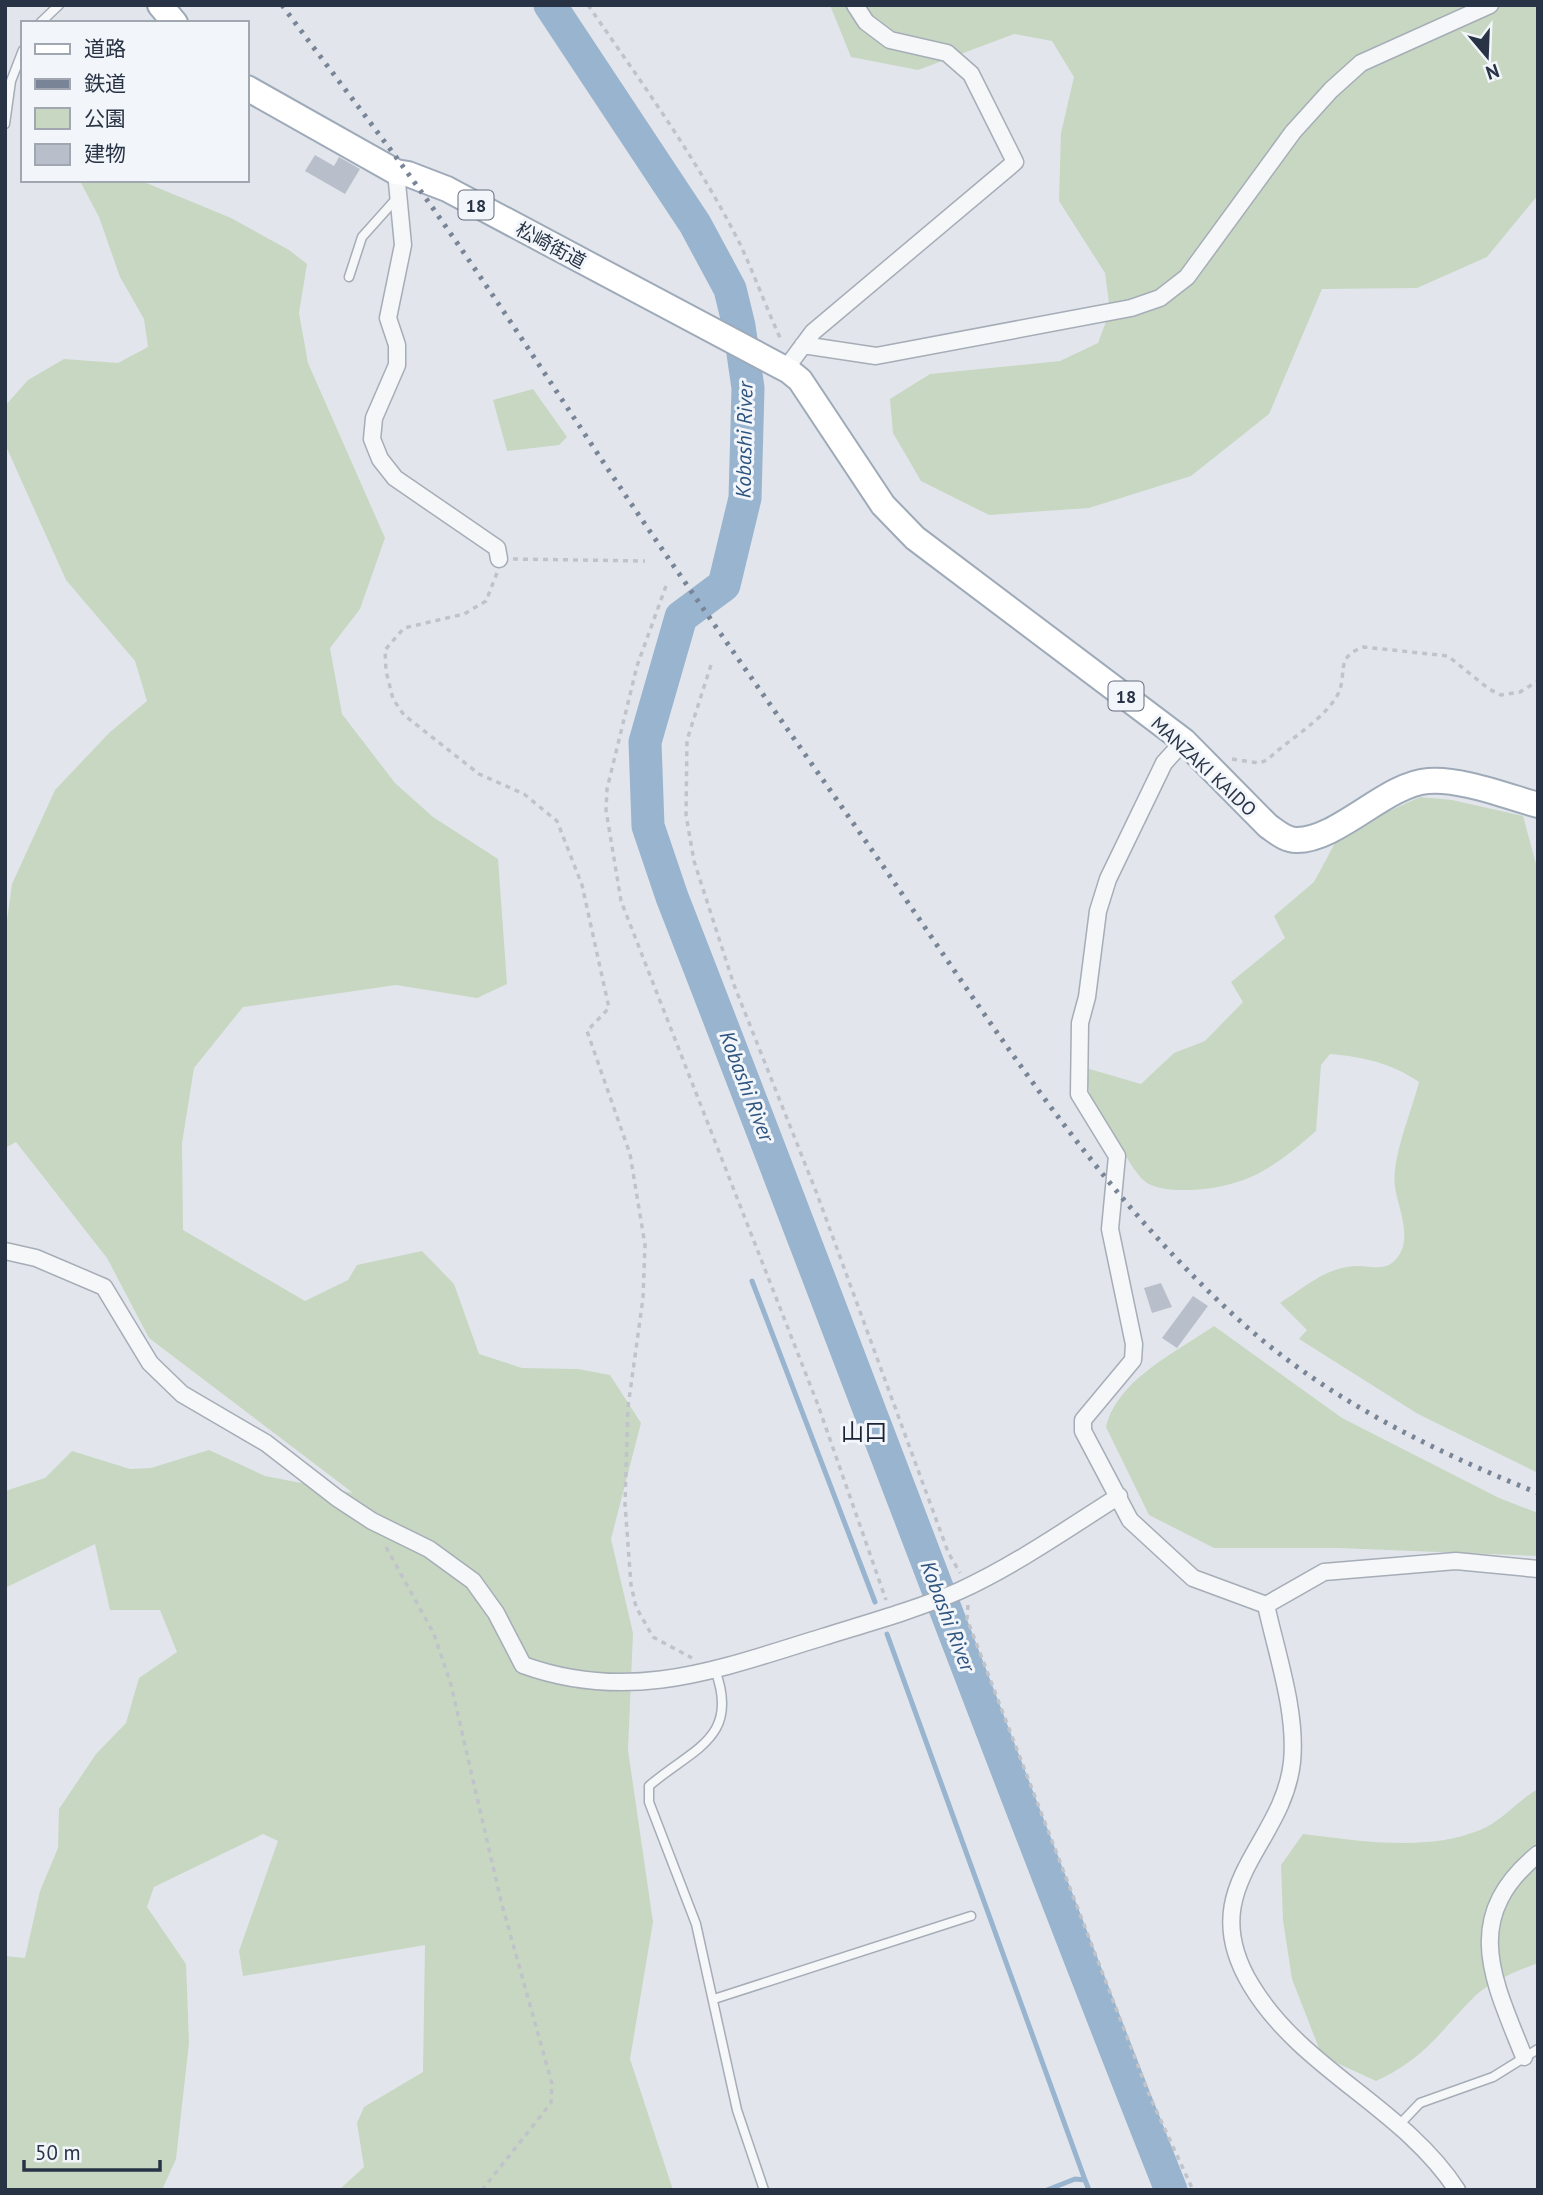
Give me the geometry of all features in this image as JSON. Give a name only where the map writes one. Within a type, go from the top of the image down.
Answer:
[{"type":"main road","points":[[160,5],[173,21]]},
{"type":"main road","name":"松崎街道","points":[[248,89],[397,185],[408,174],[447,190],[705,326],[787,366]]},
{"type":"main road","name":"MANZAKI KAIDO","points":[[787,366],[800,380],[883,505],[915,538],[1184,741],[1268,826],[1283,837],[1296,840],[1321,833],[1409,785],[1426,780],[1442,781],[1538,805]]},
{"type":"street","points":[[787,366],[813,332],[1015,162],[971,74],[947,53],[890,40],[866,22],[855,5]]},
{"type":"street","points":[[803,345],[876,356],[1106,314],[1160,298],[1187,276],[1293,132],[1331,90],[1361,63],[1490,5]]},
{"type":"street","points":[[397,185],[403,245],[388,318],[397,345],[397,365],[374,418],[372,439],[380,459],[395,478],[497,548],[499,559]]},
{"type":"street","points":[[1184,741],[1164,763],[1108,879],[1098,911],[1080,1023],[1079,1094],[1117,1156],[1110,1229],[1134,1344],[1133,1360],[1083,1420],[1083,1431],[1130,1520],[1193,1578],[1266,1605],[1324,1572],[1456,1561],[1538,1569]]},
{"type":"street","points":[[5,1251],[36,1258],[104,1287],[150,1363],[182,1394],[266,1443],[372,1521],[429,1549],[473,1581],[496,1613],[523,1665],[600,1684],[631,1684],[715,1670],[895,1614],[964,1588],[1119,1496]]},
{"type":"street","points":[[1266,1605],[1293,1733],[1292,1762],[1286,1793],[1241,1874],[1232,1909],[1233,1935],[1250,1983],[1265,2006],[1339,2080],[1399,2125],[1443,2168],[1457,2190]]},
{"type":"street","points":[[1531,2053],[1488,1958],[1490,1926],[1501,1895],[1516,1875],[1538,1854]]},
{"type":"lane","points":[[42,21],[59,5]]},
{"type":"lane","points":[[5,124],[11,81],[21,55]]},
{"type":"lane","points":[[349,277],[362,237],[397,185]]},
{"type":"lane","points":[[715,1670],[722,1687],[723,1711],[712,1738],[682,1764],[649,1786],[649,1802],[696,1924],[737,2110],[764,2190]]},
{"type":"lane","points":[[714,1999],[971,1916]]},
{"type":"lane","points":[[1399,2125],[1420,2103],[1493,2077],[1531,2053]]},
{"type":"path","points":[[588,5],[653,100],[739,243],[786,350],[787,366]]},
{"type":"path","points":[[645,561],[499,559],[496,576],[486,601],[464,614],[404,628],[385,650],[386,671],[393,699],[404,715],[479,774],[524,794],[557,821],[582,885],[609,1008],[587,1031],[630,1154],[645,1245],[643,1298],[628,1407],[625,1504],[631,1585],[636,1607],[653,1637],[715,1670]]},
{"type":"path","points":[[666,586],[637,666],[607,789],[607,822],[621,901],[818,1405],[895,1614]]},
{"type":"path","points":[[1202,759],[1259,763],[1266,760],[1329,707],[1338,693],[1344,659],[1352,651],[1364,646],[1448,656],[1489,689],[1501,695],[1520,692],[1538,681]]},
{"type":"path","points":[[711,665],[687,740],[686,815],[694,861],[734,985],[817,1194],[948,1552],[964,1588],[971,1597],[967,1619],[1150,2097],[1193,2190]]},
{"type":"path","points":[[372,1521],[433,1634],[451,1685],[501,1901],[552,2084],[551,2103],[482,2190]]},
{"type":"green space","points":[[830,5],[1538,5],[1538,195],[1487,257],[1417,288],[1322,289],[1269,414],[1191,476],[1089,508],[989,515],[921,481],[893,433],[890,399],[930,374],[1060,361],[1098,343],[1110,311],[1105,273],[1059,201],[1061,133],[1074,77],[1052,41],[1014,34],[918,70],[851,57]]},
{"type":"green space","points":[[144,182],[231,218],[289,250],[307,264],[299,313],[308,363],[385,538],[360,609],[330,648],[342,714],[395,783],[433,817],[498,859],[507,984],[477,998],[396,985],[243,1007],[194,1068],[182,1143],[183,1230],[305,1301],[348,1280],[357,1265],[422,1251],[454,1284],[479,1354],[522,1368],[578,1369],[610,1375],[641,1423],[611,1539],[633,1633],[628,1750],[653,1922],[630,2059],[673,2190],[339,2190],[364,2167],[357,2123],[364,2107],[423,2072],[425,1945],[243,1976],[239,1951],[278,1841],[263,1834],[154,1887],[147,1907],[186,1964],[189,2043],[176,2159],[162,2190],[5,2190],[5,1956],[25,1958],[40,1891],[58,1848],[59,1809],[96,1754],[126,1723],[139,1678],[177,1652],[160,1610],[110,1610],[95,1544],[5,1588],[5,1491],[45,1478],[72,1451],[130,1469],[151,1468],[209,1450],[265,1476],[353,1493],[149,1338],[107,1258],[16,1142],[5,1148],[5,935],[12,884],[55,790],[110,732],[147,701],[135,661],[66,580],[5,444],[5,406],[28,380],[64,359],[118,363],[148,347],[144,319],[120,277],[99,217],[81,183]]},
{"type":"green space","points":[[533,389],[567,437],[559,445],[507,451],[493,400]]},
{"type":"green space","points":[[1420,797],[1452,800],[1523,816],[1538,871],[1538,1473],[1418,1414],[1299,1339],[1307,1330],[1280,1303],[1334,1270],[1355,1266],[1384,1267],[1399,1255],[1403,1246],[1404,1226],[1395,1187],[1396,1162],[1419,1082],[1377,1062],[1330,1054],[1321,1065],[1316,1131],[1287,1155],[1259,1173],[1227,1185],[1189,1190],[1157,1187],[1140,1176],[1100,1120],[1092,1103],[1088,1082],[1086,1068],[1141,1084],[1174,1053],[1205,1041],[1243,1002],[1231,982],[1285,938],[1274,916],[1314,882],[1335,843],[1350,829]]},
{"type":"green space","points":[[1214,1326],[1342,1418],[1499,1498],[1538,1513],[1538,1556],[1338,1548],[1214,1548],[1149,1515],[1106,1427],[1112,1410],[1135,1381]]},
{"type":"green space","points":[[1538,1789],[1538,1963],[1481,1991],[1420,2053],[1376,2081],[1322,2056],[1292,1979],[1283,1920],[1281,1865],[1303,1834],[1393,1843],[1459,1837],[1488,1826]]},
{"type":"building","points":[[315,155],[334,166],[339,157],[360,169],[345,194],[305,171]]},
{"type":"building","points":[[1161,1283],[1172,1307],[1152,1313],[1144,1288]]},
{"type":"building","points":[[1193,1296],[1208,1306],[1177,1348],[1162,1338]]},
{"type":"waterway","name":"Kobashi River","points":[[550,5],[695,224],[730,289],[739,326],[748,388],[745,498],[724,585],[681,617],[645,742],[648,826],[672,897],[1171,2190]]},
{"type":"waterway","points":[[752,1281],[875,1602]]},
{"type":"waterway","points":[[887,1634],[1085,2180]]},
{"type":"waterway","points":[[1047,2190],[1075,2179],[1085,2180],[1089,2190]]},
{"type":"railway","points":[[282,5],[442,221],[645,525],[996,1031],[1086,1153],[1134,1211],[1185,1267],[1239,1320],[1307,1374],[1343,1398],[1419,1440],[1538,1493]]},
{"type":"district","name":"山口","points":[[864,1431]]}]
